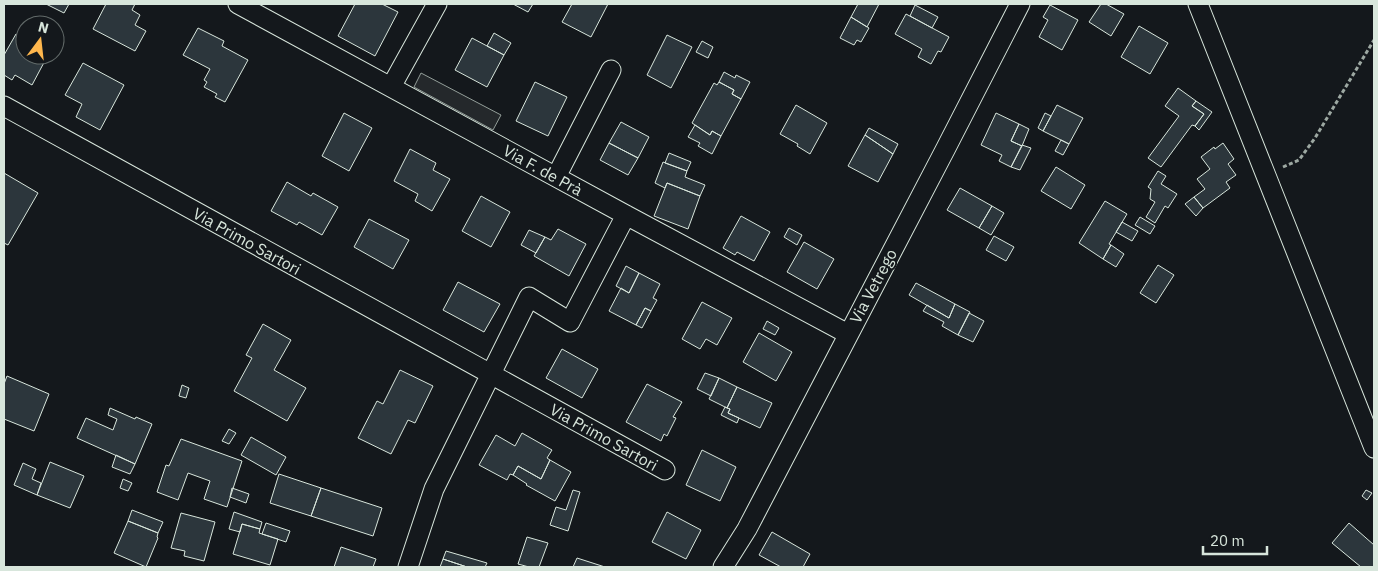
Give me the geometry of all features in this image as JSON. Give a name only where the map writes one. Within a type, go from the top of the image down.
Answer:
[{"type":"street","name":"Via F. de Prà","points":[[238,4],[848,334]]},
{"type":"street","points":[[392,88],[437,4]]},
{"type":"street","name":"Via Vetrego","points":[[723,567],[747,528],[1020,4]]},
{"type":"street","points":[[1198,4],[1374,448]]},
{"type":"street","points":[[556,177],[611,70]]},
{"type":"street","name":"Via Primo Sartori","points":[[4,106],[665,470]]},
{"type":"street","points":[[408,567],[434,489],[529,297],[570,322],[626,215]]},
{"type":"path","points":[[1266,175],[1299,160],[1315,138],[1374,40]]},
{"type":"shaded area","points":[[421,73],[501,115],[493,130],[414,87]]},
{"type":"building","points":[[46,4],[69,4],[64,13]]},
{"type":"building","points":[[106,4],[135,4],[132,10],[140,15],[135,25],[146,31],[135,51],[93,29]]},
{"type":"building","points":[[355,4],[382,4],[398,12],[375,56],[338,36]]},
{"type":"building","points":[[513,4],[533,4],[528,12]]},
{"type":"building","points":[[572,4],[608,4],[591,37],[562,22]]},
{"type":"building","points":[[858,4],[879,4],[867,27],[851,17]]},
{"type":"building","points":[[1101,4],[1106,4],[1124,14],[1111,36],[1089,22]]},
{"type":"building","points":[[915,5],[938,17],[932,28],[910,16]]},
{"type":"building","points":[[1050,5],[1078,20],[1062,50],[1039,37],[1048,20],[1043,17]]},
{"type":"building","points":[[906,14],[949,37],[941,52],[938,51],[931,64],[918,57],[922,49],[895,34]]},
{"type":"building","points":[[851,17],[869,28],[861,42],[857,40],[854,45],[840,38]]},
{"type":"building","points":[[1139,26],[1168,43],[1150,74],[1121,57]]},
{"type":"building","points":[[198,28],[224,41],[222,46],[248,60],[225,102],[215,97],[217,94],[204,87],[207,82],[204,80],[210,69],[183,55]]},
{"type":"building","points":[[494,33],[511,43],[504,55],[487,46]]},
{"type":"building","points":[[667,35],[692,47],[671,88],[647,75]]},
{"type":"building","points":[[15,36],[15,65],[43,65],[32,85],[15,75],[12,80],[4,75],[4,55]]},
{"type":"building","points":[[472,38],[504,55],[487,87],[455,70]]},
{"type":"building","points":[[702,41],[713,47],[708,58],[696,52]]},
{"type":"building","points":[[83,63],[124,85],[100,130],[76,117],[82,104],[65,95]]},
{"type":"building","points":[[724,72],[735,78],[736,75],[750,82],[741,99],[732,94],[734,90],[719,82]]},
{"type":"building","points":[[535,82],[567,97],[548,136],[516,121]]},
{"type":"building","points":[[719,82],[734,90],[732,94],[741,99],[721,136],[712,131],[710,135],[692,123],[714,83],[717,85]]},
{"type":"building","points":[[1178,88],[1196,101],[1192,106],[1204,114],[1195,126],[1192,125],[1161,167],[1148,158],[1179,116],[1165,106]]},
{"type":"building","points":[[1196,101],[1212,112],[1199,130],[1195,126],[1204,114],[1192,106]]},
{"type":"building","points":[[796,105],[827,123],[810,154],[797,146],[798,144],[780,134]]},
{"type":"building","points":[[1057,105],[1083,118],[1069,144],[1043,131]]},
{"type":"building","points":[[344,113],[372,128],[349,171],[322,156]]},
{"type":"building","points":[[996,113],[1019,124],[1011,141],[1022,146],[1011,167],[999,161],[1002,155],[981,145]]},
{"type":"building","points":[[1045,113],[1051,116],[1043,131],[1038,128]]},
{"type":"building","points":[[621,122],[649,137],[638,158],[609,143]]},
{"type":"building","points":[[1019,124],[1029,129],[1022,146],[1011,141]]},
{"type":"building","points":[[695,125],[710,135],[712,131],[721,136],[712,154],[698,146],[700,143],[688,137]]},
{"type":"building","points":[[869,128],[898,144],[893,154],[865,135]]},
{"type":"building","points":[[865,135],[893,154],[878,182],[848,166]]},
{"type":"building","points":[[1061,140],[1069,144],[1063,155],[1055,151]]},
{"type":"building","points":[[609,143],[638,158],[628,175],[600,160]]},
{"type":"building","points":[[1223,143],[1234,159],[1228,164],[1236,175],[1226,182],[1230,188],[1203,208],[1194,197],[1205,189],[1197,179],[1210,169],[1201,157]]},
{"type":"building","points":[[1022,145],[1031,148],[1020,170],[1011,167]]},
{"type":"building","points":[[410,149],[436,163],[433,170],[450,179],[432,211],[415,201],[418,194],[394,181]]},
{"type":"building","points":[[669,153],[691,162],[687,171],[665,163]]},
{"type":"building","points":[[663,162],[687,171],[685,177],[705,185],[700,196],[667,183],[665,188],[655,183]]},
{"type":"building","points":[[1056,167],[1085,185],[1071,209],[1041,191]]},
{"type":"building","points":[[1158,171],[1166,176],[1161,184],[1177,194],[1168,208],[1165,206],[1155,223],[1146,217],[1155,202],[1150,199],[1151,189],[1148,187]]},
{"type":"building","points":[[4,173],[38,193],[8,245],[4,243]]},
{"type":"building","points":[[287,182],[311,196],[313,193],[338,207],[322,235],[299,222],[297,225],[271,211]]},
{"type":"building","points":[[667,183],[700,196],[688,229],[654,216]]},
{"type":"building","points":[[960,188],[992,206],[979,228],[947,210]]},
{"type":"building","points":[[481,196],[510,212],[491,247],[462,231]]},
{"type":"building","points":[[1194,197],[1203,208],[1196,216],[1185,204]]},
{"type":"building","points":[[1105,201],[1127,214],[1109,244],[1111,245],[1103,259],[1079,243]]},
{"type":"building","points":[[992,206],[1004,213],[991,235],[979,228]]},
{"type":"building","points":[[741,216],[770,232],[754,261],[737,252],[735,255],[723,248]]},
{"type":"building","points":[[1140,217],[1155,226],[1150,234],[1135,225]]},
{"type":"building","points":[[369,219],[409,240],[393,269],[354,247]]},
{"type":"building","points":[[1122,222],[1138,231],[1132,241],[1116,232]]},
{"type":"building","points":[[789,228],[802,235],[797,245],[784,237]]},
{"type":"building","points":[[558,229],[586,244],[569,276],[534,256],[545,237],[551,240]]},
{"type":"building","points":[[529,230],[545,237],[536,253],[521,245]]},
{"type":"building","points":[[994,236],[1014,247],[1006,261],[986,250]]},
{"type":"building","points":[[804,242],[834,259],[817,289],[787,272]]},
{"type":"building","points":[[1111,245],[1124,254],[1116,267],[1103,259]]},
{"type":"building","points":[[1158,265],[1174,275],[1156,303],[1140,293]]},
{"type":"building","points":[[626,266],[639,273],[629,293],[616,286]]},
{"type":"building","points":[[639,273],[660,284],[653,298],[657,300],[651,311],[645,308],[636,325],[609,311],[621,288],[629,293]]},
{"type":"building","points":[[458,282],[500,304],[484,332],[443,310]]},
{"type":"building","points":[[916,283],[955,304],[949,318],[909,295]]},
{"type":"building","points":[[702,302],[732,318],[717,345],[706,339],[700,349],[682,339]]},
{"type":"building","points":[[955,304],[970,312],[958,335],[942,326],[944,322],[923,311],[927,305],[949,318]]},
{"type":"building","points":[[645,308],[651,311],[642,328],[636,325]]},
{"type":"building","points":[[969,313],[984,321],[973,342],[958,335]]},
{"type":"building","points":[[767,321],[779,328],[775,335],[763,329]]},
{"type":"building","points":[[263,324],[291,340],[274,370],[306,388],[287,421],[234,391],[252,358],[246,355]]},
{"type":"building","points":[[759,333],[792,352],[776,381],[743,362]]},
{"type":"building","points":[[562,349],[598,369],[582,398],[546,378]]},
{"type":"building","points":[[400,370],[433,386],[415,423],[408,420],[391,454],[358,438],[377,401],[383,404]]},
{"type":"building","points":[[705,373],[719,378],[711,396],[697,389]]},
{"type":"building","points":[[7,376],[49,394],[34,431],[4,419],[4,384]]},
{"type":"building","points":[[719,378],[737,387],[727,408],[709,399]]},
{"type":"building","points":[[647,384],[682,402],[673,417],[676,418],[667,436],[664,434],[661,441],[626,422]]},
{"type":"building","points":[[182,385],[189,388],[186,398],[179,396]]},
{"type":"building","points":[[737,387],[772,403],[760,428],[728,413],[730,409],[727,408]]},
{"type":"building","points":[[725,407],[730,409],[728,413],[739,418],[737,423],[721,415]]},
{"type":"building","points":[[110,408],[152,424],[135,464],[77,438],[86,418],[113,430],[117,419],[108,415]]},
{"type":"building","points":[[229,429],[236,433],[229,444],[222,441]]},
{"type":"building","points":[[522,433],[552,450],[547,458],[550,460],[541,479],[518,466],[513,475],[510,474],[507,480],[479,465],[496,435],[515,446]]},
{"type":"building","points":[[251,437],[286,457],[276,475],[241,455]]},
{"type":"building","points":[[181,439],[242,461],[227,507],[204,499],[210,481],[188,473],[178,500],[157,492],[166,465],[169,466]]},
{"type":"building","points":[[702,450],[736,467],[720,501],[686,485]]},
{"type":"building","points":[[116,455],[135,464],[130,474],[112,467]]},
{"type":"building","points":[[550,460],[571,472],[555,501],[526,485],[513,475],[518,466],[541,479]]},
{"type":"building","points":[[50,462],[84,476],[70,508],[37,495]]},
{"type":"building","points":[[23,463],[36,469],[32,479],[41,483],[37,495],[14,485]]},
{"type":"building","points":[[279,474],[321,488],[311,516],[270,503]]},
{"type":"building","points":[[123,479],[132,483],[128,491],[120,488]]},
{"type":"building","points":[[232,488],[249,494],[246,503],[230,497]]},
{"type":"building","points":[[321,488],[382,508],[373,536],[311,516]]},
{"type":"building","points":[[573,490],[580,492],[568,531],[550,525],[556,507],[566,510]]},
{"type":"building","points":[[1366,490],[1372,493],[1367,500],[1362,496]]},
{"type":"building","points":[[132,510],[163,522],[158,533],[128,521]]},
{"type":"building","points":[[234,512],[262,522],[260,529],[242,524],[240,532],[229,529]]},
{"type":"building","points":[[667,512],[701,530],[686,559],[652,542]]},
{"type":"building","points":[[181,513],[215,522],[204,561],[184,556],[185,551],[171,548]]},
{"type":"building","points":[[128,521],[158,533],[158,538],[146,567],[114,553]]},
{"type":"building","points":[[266,523],[290,531],[286,542],[262,534]]},
{"type":"building","points":[[1349,523],[1374,545],[1374,567],[1361,567],[1332,543]]},
{"type":"building","points":[[242,524],[260,529],[259,533],[278,539],[270,565],[233,554]]},
{"type":"building","points":[[772,532],[810,554],[803,567],[781,567],[759,555]]},
{"type":"building","points":[[527,537],[548,543],[539,567],[518,564]]},
{"type":"building","points":[[341,547],[376,559],[373,567],[334,567]]},
{"type":"building","points":[[446,551],[487,563],[485,567],[467,567],[443,559]]},
{"type":"building","points":[[577,558],[605,567],[573,567]]},
{"type":"building","points":[[443,559],[467,567],[440,567]]}]
